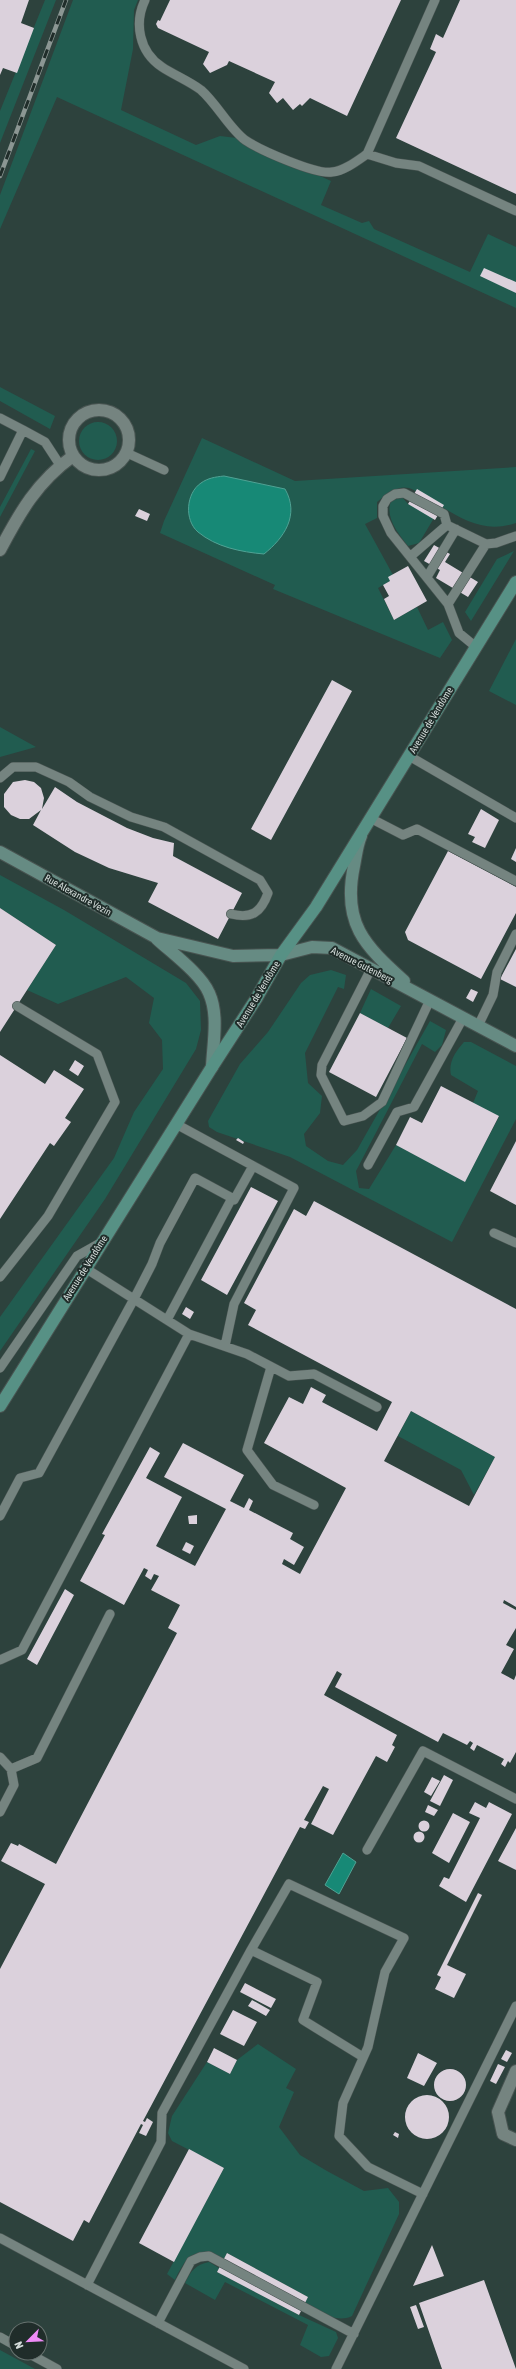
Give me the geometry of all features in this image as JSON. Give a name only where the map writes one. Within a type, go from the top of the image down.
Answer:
[{"type":"main road","name":"Avenue de Vendôme","points":[[0,1406],[212,1066],[249,1010],[281,955],[316,907],[516,582]]},
{"type":"main road","name":"Avenue Gutenberg","points":[[370,818],[359,841],[352,877],[351,907],[358,932],[374,953],[416,993]]},
{"type":"main road","name":"Rue Alexandre Vezin","points":[[0,852],[157,938],[233,956],[281,955]]},
{"type":"main road","name":"Rue Alexandre Vezin","points":[[157,938],[202,982],[209,993],[215,1021],[212,1066]]},
{"type":"main road","name":"Avenue Gutenberg","points":[[281,955],[312,947],[332,948],[516,1046]]},
{"type":"street","points":[[97,410],[112,413],[124,423],[129,437],[127,453],[115,467],[96,471],[87,468],[72,456],[69,436],[72,426],[78,418],[87,412],[97,410]]},
{"type":"street","points":[[0,550],[32,494],[60,465],[72,456]]},
{"type":"street","points":[[516,2071],[498,2112],[503,2134],[516,2140]]},
{"type":"lane","points":[[145,0],[140,12],[139,33],[148,54],[160,66],[200,90],[245,139],[312,171],[332,172],[353,164],[367,154],[435,0]]},
{"type":"lane","points":[[367,154],[396,163],[419,166],[516,211]]},
{"type":"lane","points":[[0,418],[45,442],[60,465]]},
{"type":"lane","points":[[0,476],[23,430]]},
{"type":"lane","points":[[127,453],[164,470]]},
{"type":"lane","points":[[476,647],[459,633],[448,604],[392,532],[383,516],[383,506],[387,500],[395,494],[404,493],[444,514],[451,527],[486,544],[496,543],[516,536]]},
{"type":"lane","points":[[411,556],[451,527]]},
{"type":"lane","points":[[427,577],[451,527]]},
{"type":"lane","points":[[448,604],[486,544]]},
{"type":"lane","points":[[409,756],[516,818]]},
{"type":"lane","points":[[0,778],[13,767],[36,767],[69,782],[90,797],[131,817],[164,827],[260,880],[268,893],[264,904],[256,914],[243,917],[231,914]]},
{"type":"lane","points":[[370,818],[403,835],[417,829],[516,881]]},
{"type":"lane","points":[[478,1026],[492,995],[497,972],[516,934]]},
{"type":"lane","points":[[371,969],[322,1065],[321,1075],[335,1106],[344,1121],[363,1116],[382,1102],[430,1000]]},
{"type":"lane","points":[[0,1277],[48,1216],[115,1102],[97,1054],[17,1006]]},
{"type":"lane","points":[[368,1165],[397,1112],[414,1107],[463,1018]]},
{"type":"lane","points":[[176,1124],[294,1188],[234,1304],[225,1346]]},
{"type":"lane","points":[[0,1516],[20,1478],[39,1473],[134,1299],[152,1264],[160,1243],[195,1178],[234,1200],[253,1166]]},
{"type":"lane","points":[[167,1320],[232,1198]]},
{"type":"lane","points":[[494,1233],[516,1243]]},
{"type":"lane","points":[[0,1368],[77,1256],[102,1242]]},
{"type":"lane","points":[[85,1268],[189,1334],[247,1354],[289,1376],[314,1374],[377,1407]]},
{"type":"lane","points":[[0,1660],[22,1650],[189,1334]]},
{"type":"lane","points":[[271,1367],[247,1450],[273,1485],[314,1505]]},
{"type":"lane","points":[[11,1769],[37,1758],[110,1614]]},
{"type":"lane","points":[[366,1850],[422,1751],[516,1799]]},
{"type":"lane","points":[[0,1757],[11,1769],[14,1785],[0,1812]]},
{"type":"lane","points":[[87,2285],[161,2142],[162,2113],[251,1950],[290,1884],[404,1938],[384,1972],[368,2047],[343,2103],[339,2136],[368,2167],[423,2194]]},
{"type":"lane","points":[[251,1950],[317,1982],[303,2020],[363,2057]]},
{"type":"lane","points":[[336,2369],[516,2006]]},
{"type":"lane","points":[[0,2238],[244,2369]]},
{"type":"lane","points":[[158,2323],[191,2261],[200,2257],[209,2256],[354,2334]]},
{"type":"lane","points":[[42,2361],[57,2369]]},
{"type":"shaded area","points":[[0,0],[516,0],[516,2369],[0,2369]]},
{"type":"shaded area","points":[[45,0],[56,0],[0,143],[0,111]]},
{"type":"shaded area","points":[[73,0],[138,0],[134,10],[133,49],[121,110],[196,145],[220,136],[237,138],[331,181],[321,205],[362,223],[369,221],[374,229],[470,272],[488,234],[516,247],[516,308],[57,97],[0,229],[0,195]]},
{"type":"shaded area","points":[[0,387],[55,416],[50,429],[0,401]]},
{"type":"shaded area","points":[[98,422],[111,428],[117,441],[111,454],[98,460],[85,454],[79,441],[85,428]]},
{"type":"shaded area","points":[[202,438],[295,481],[516,467],[516,523],[491,527],[469,522],[417,492],[405,487],[396,489],[377,502],[377,518],[365,524],[393,575],[390,581],[378,588],[394,620],[417,607],[428,630],[443,622],[452,640],[440,658],[273,589],[275,585],[160,533]]},
{"type":"shaded area","points":[[31,449],[35,451],[0,517],[0,507]]},
{"type":"shaded area","points":[[224,476],[285,489],[291,508],[288,525],[278,541],[264,554],[247,552],[221,545],[205,537],[193,527],[189,514],[192,493],[196,487],[204,481]]},
{"type":"shaded area","points":[[402,497],[408,504],[434,518],[419,543],[408,546],[394,525],[390,513],[391,501]]},
{"type":"shaded area","points":[[514,551],[471,621],[465,612],[497,559]]},
{"type":"shaded area","points":[[516,639],[516,705],[489,691]]},
{"type":"shaded area","points":[[0,727],[36,747],[0,757]]},
{"type":"shaded area","points":[[0,875],[64,910],[186,983],[200,1001],[201,1030],[196,1049],[105,1199],[0,1351],[0,1317],[114,1158],[134,1112],[163,1069],[162,1040],[149,1023],[154,998],[126,977],[58,1004],[27,990],[56,945],[0,908]]},
{"type":"shaded area","points":[[331,970],[346,975],[344,989],[338,987],[305,1053],[308,1083],[322,1096],[320,1113],[304,1134],[306,1146],[328,1161],[343,1165],[357,1150],[430,1021],[446,1030],[442,1045],[435,1052],[422,1044],[356,1171],[359,1188],[369,1189],[396,1145],[465,1181],[499,1117],[473,1103],[478,1091],[451,1075],[450,1070],[453,1057],[464,1042],[471,1042],[516,1066],[516,1119],[452,1242],[290,1157],[217,1132],[209,1127],[208,1121],[240,1064],[268,1032],[301,983],[310,975]]},
{"type":"shaded area","points":[[371,989],[401,1006],[388,1028],[360,1013]]},
{"type":"shaded area","points":[[411,1411],[495,1457],[474,1495],[461,1470],[398,1436]]},
{"type":"shaded area","points":[[343,1853],[356,1862],[339,1894],[325,1885]]},
{"type":"shaded area","points":[[258,2044],[296,2069],[286,2088],[294,2092],[279,2127],[300,2155],[364,2191],[388,2188],[399,2202],[399,2214],[352,2316],[346,2318],[334,2318],[322,2313],[305,2303],[308,2297],[227,2253],[224,2259],[206,2253],[199,2253],[188,2259],[179,2271],[175,2280],[167,2274],[224,2168],[172,2141],[168,2133],[172,2116],[207,2062],[230,2074],[237,2060]]},
{"type":"shaded area","points":[[209,2262],[219,2268],[217,2272],[299,2315],[336,2332],[338,2338],[329,2356],[321,2357],[300,2345],[308,2325],[225,2282],[215,2300],[185,2283],[194,2269]]},
{"type":"shaded area","points":[[0,2350],[8,2354],[8,2361],[20,2361],[35,2369],[0,2369]]},
{"type":"building","points":[[0,0],[29,0],[21,23],[34,28],[17,73],[3,68],[0,75]]},
{"type":"building","points":[[170,0],[401,0],[347,116],[310,98],[302,106],[300,104],[293,110],[283,98],[277,103],[269,93],[275,82],[229,61],[227,65],[210,73],[203,64],[209,52],[158,28],[156,24],[158,20],[160,21]]},
{"type":"building","points":[[460,0],[516,0],[516,194],[396,138],[436,52],[430,49],[436,34],[443,38]]},
{"type":"building","points":[[484,268],[516,282],[516,293],[480,276]]},
{"type":"building","points":[[417,489],[444,505],[435,520],[408,504]]},
{"type":"building","points":[[139,509],[150,514],[147,521],[135,516]]},
{"type":"building","points":[[434,545],[450,554],[445,562],[478,582],[468,597],[436,578],[440,570],[424,561]]},
{"type":"building","points":[[408,566],[427,601],[394,620],[384,599],[389,596],[383,585],[390,581],[388,577]]},
{"type":"building","points":[[332,680],[352,691],[271,840],[251,829]]},
{"type":"building","points":[[25,780],[34,782],[41,788],[44,798],[42,809],[55,787],[77,802],[127,828],[153,838],[174,843],[173,856],[242,893],[218,939],[148,902],[158,883],[109,868],[75,852],[33,825],[41,810],[29,819],[20,819],[11,815],[4,807],[4,794],[13,782]]},
{"type":"building","points":[[481,809],[499,820],[485,848],[472,842],[475,837],[468,834]]},
{"type":"building","points":[[516,848],[516,862],[511,859]]},
{"type":"building","points":[[448,851],[516,887],[516,913],[481,979],[408,940],[405,932]]},
{"type":"building","points":[[0,908],[56,945],[0,1032]]},
{"type":"building","points":[[516,949],[516,987],[500,979]]},
{"type":"building","points":[[471,989],[478,992],[473,1002],[466,998]]},
{"type":"building","points":[[360,1013],[407,1038],[376,1097],[329,1072]]},
{"type":"building","points":[[0,1055],[45,1084],[54,1070],[84,1089],[65,1118],[71,1122],[54,1146],[50,1143],[0,1219]]},
{"type":"building","points":[[75,1060],[84,1066],[78,1076],[69,1070]]},
{"type":"building","points":[[441,1086],[499,1116],[465,1182],[396,1145],[410,1117],[422,1123]]},
{"type":"building","points":[[238,1138],[244,1142],[243,1144],[236,1140]]},
{"type":"building","points":[[516,1141],[516,1205],[490,1191]]},
{"type":"building","points":[[251,1187],[278,1201],[227,1295],[201,1280]]},
{"type":"building","points":[[314,1201],[516,1309],[516,1607],[504,1600],[503,1603],[516,1610],[516,1628],[506,1645],[514,1649],[501,1673],[514,1680],[516,1675],[516,1752],[510,1763],[508,1761],[505,1767],[501,1764],[504,1759],[477,1745],[474,1751],[470,1748],[473,1743],[470,1741],[467,1745],[443,1733],[438,1742],[335,1687],[342,1674],[337,1671],[324,1695],[397,1735],[392,1745],[395,1747],[387,1762],[376,1756],[333,1835],[311,1824],[329,1789],[323,1786],[304,1820],[309,1822],[305,1829],[300,1827],[143,2121],[145,2122],[147,2118],[153,2122],[146,2136],[139,2133],[143,2125],[141,2124],[89,2223],[84,2220],[73,2241],[0,2202],[0,1969],[45,1884],[1,1861],[11,1843],[18,1846],[19,1844],[56,1864],[177,1633],[168,1628],[180,1605],[151,1590],[159,1576],[154,1574],[151,1580],[145,1576],[148,1570],[144,1568],[124,1605],[80,1581],[105,1535],[102,1534],[150,1447],[160,1453],[146,1478],[182,1497],[156,1546],[195,1566],[226,1509],[164,1477],[183,1443],[244,1475],[230,1501],[244,1508],[249,1498],[253,1501],[249,1510],[293,1533],[290,1539],[304,1547],[294,1565],[284,1559],[282,1564],[300,1574],[346,1488],[264,1443],[289,1397],[303,1404],[311,1387],[326,1395],[322,1402],[377,1431],[392,1402],[248,1325],[256,1310],[244,1303],[294,1209],[306,1216]],"holes":[[[411,1411],[495,1457],[469,1506],[384,1461]]]},
{"type":"building","points":[[186,1307],[194,1312],[190,1319],[182,1314]]},
{"type":"building","points":[[197,1515],[197,1524],[189,1524],[188,1516]]},
{"type":"building","points":[[186,1542],[194,1546],[190,1554],[182,1550]]},
{"type":"building","points":[[65,1589],[74,1595],[37,1665],[27,1659]]},
{"type":"building","points":[[444,1775],[453,1780],[440,1806],[430,1801]]},
{"type":"building","points":[[432,1777],[440,1781],[431,1796],[424,1792]]},
{"type":"building","points":[[475,1802],[486,1808],[489,1802],[512,1814],[466,1902],[439,1886],[444,1877],[449,1879],[480,1818],[469,1813]]},
{"type":"building","points":[[428,1805],[438,1810],[434,1816],[425,1812]]},
{"type":"building","points":[[453,1813],[470,1822],[449,1863],[432,1853]]},
{"type":"building","points":[[422,1821],[426,1821],[428,1822],[428,1830],[422,1831],[419,1828],[419,1824]]},
{"type":"building","points":[[516,1828],[516,1870],[498,1861]]},
{"type":"building","points":[[417,1832],[421,1832],[423,1833],[423,1841],[417,1842],[414,1839],[414,1835]]},
{"type":"building","points":[[478,1893],[482,1895],[447,1965],[466,1974],[454,1998],[435,1989],[441,1977],[437,1975]]},
{"type":"building","points":[[245,1983],[276,1999],[271,2008],[240,1992]]},
{"type":"building","points":[[252,2000],[270,2010],[266,2016],[248,2006]]},
{"type":"building","points":[[233,2010],[257,2022],[244,2046],[220,2034]]},
{"type":"building","points":[[214,2048],[237,2060],[230,2074],[207,2062]]},
{"type":"building","points":[[506,2050],[512,2053],[507,2062],[501,2059]]},
{"type":"building","points":[[418,2053],[437,2063],[424,2086],[407,2078]]},
{"type":"building","points":[[498,2064],[505,2067],[496,2084],[490,2081]]},
{"type":"building","points":[[447,2069],[453,2069],[462,2073],[466,2085],[462,2097],[453,2101],[447,2101],[438,2097],[434,2088],[434,2082],[438,2073]]},
{"type":"building","points":[[423,2095],[431,2095],[443,2101],[449,2113],[449,2121],[443,2133],[431,2139],[423,2139],[411,2133],[405,2121],[405,2113],[411,2101]]},
{"type":"building","points":[[395,2132],[399,2134],[398,2138],[393,2135]]},
{"type":"building","points":[[189,2149],[224,2168],[174,2262],[139,2243]]},
{"type":"building","points":[[432,2245],[444,2276],[413,2286]]},
{"type":"building","points":[[227,2253],[308,2297],[299,2315],[217,2272]]},
{"type":"building","points":[[484,2280],[516,2369],[442,2369],[419,2303]]},
{"type":"building","points":[[416,2305],[424,2327],[418,2329],[410,2307]]},
{"type":"railway","points":[[0,176],[66,0]]}]
